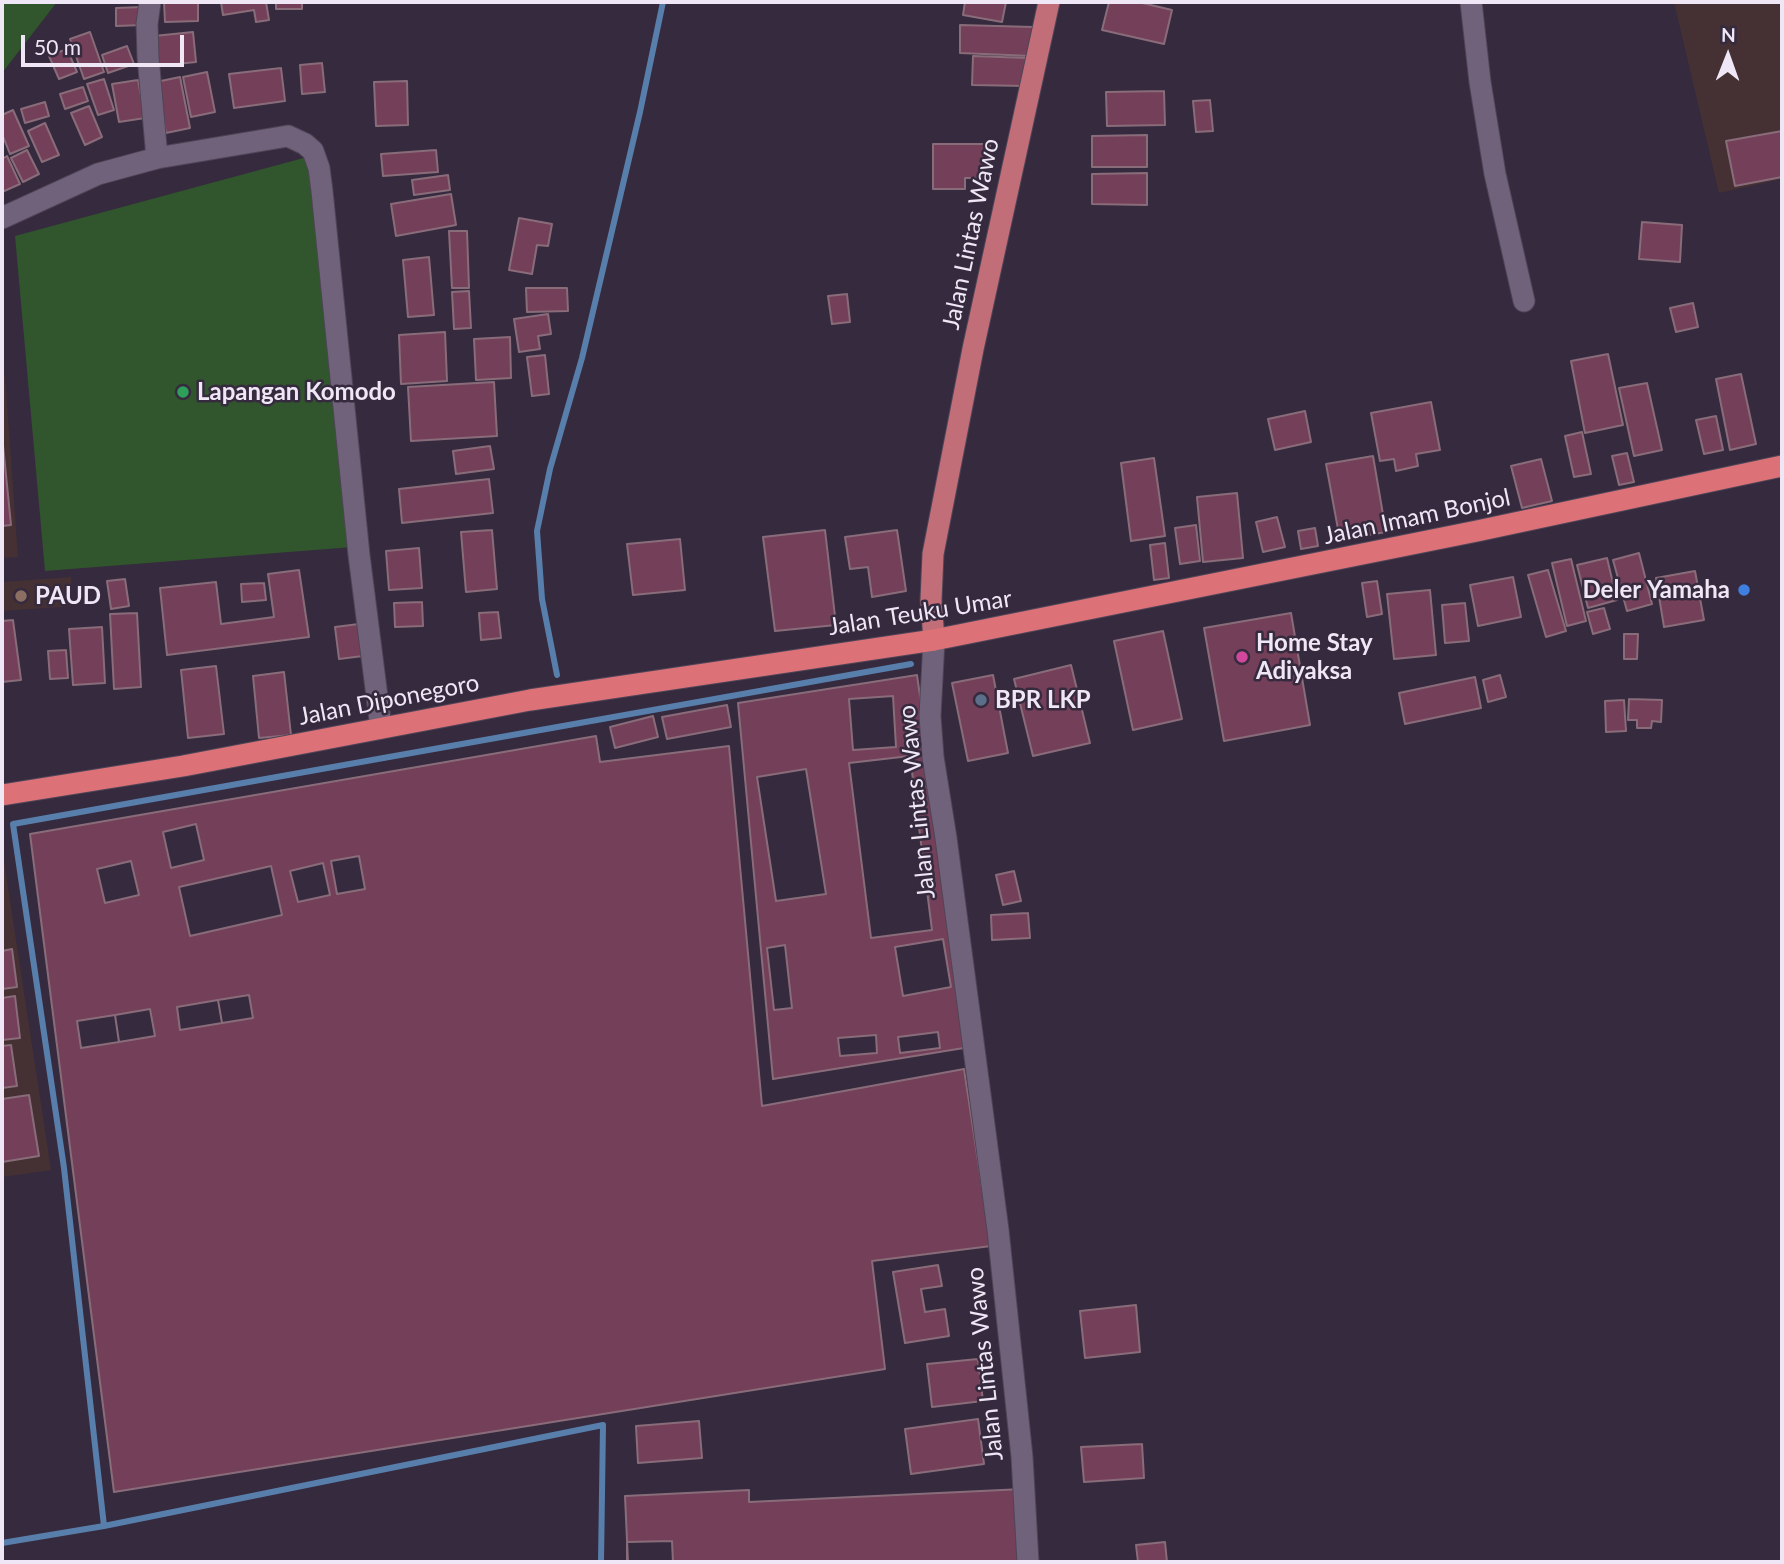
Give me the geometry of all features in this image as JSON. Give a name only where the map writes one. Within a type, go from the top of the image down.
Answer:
[{"type":"highway","name":"Jalan Imam Bonjol","points":[[1062,616],[1782,466]]},
{"type":"highway","name":"Jalan Teuku Umar","points":[[787,662],[934,640],[1062,616]]},
{"type":"highway","name":"Jalan Diponegoro","points":[[2,794],[183,766],[530,700],[787,662]]},
{"type":"main road","name":"Jalan Lintas Wawo","points":[[934,640],[931,600],[933,554],[972,349],[1049,2]]},
{"type":"street","points":[[150,2],[147,24],[148,57],[157,158]]},
{"type":"street","points":[[1471,2],[1480,82],[1495,174],[1524,301]]},
{"type":"street","points":[[2,218],[98,174],[157,158],[288,136],[313,151],[323,191],[359,555],[381,728]]},
{"type":"street","name":"Jalan Lintas Wawo","points":[[934,640],[930,716],[933,757],[998,1230],[1022,1457],[1028,1562]]},
{"type":"shaded area","points":[[1674,2],[1782,2],[1782,179],[1719,193]]},
{"type":"shaded area","points":[[5,375],[18,557],[2,558],[2,376]]},
{"type":"shaded area","points":[[71,577],[73,606],[2,611],[2,582]]},
{"type":"shaded area","points":[[2,848],[51,1170],[2,1177]]},
{"type":"green space","points":[[2,2],[57,2],[2,73]]},
{"type":"green space","name":"Lapangan Komodo","points":[[311,156],[353,547],[45,571],[15,236]]},
{"type":"building","points":[[164,2],[198,2],[198,21],[165,22]]},
{"type":"building","points":[[221,2],[266,2],[269,20],[256,22],[254,10],[223,15]]},
{"type":"building","points":[[276,2],[302,2],[302,9],[276,9]]},
{"type":"building","points":[[965,2],[1006,2],[1002,22],[963,15]]},
{"type":"building","points":[[1109,2],[1138,2],[1172,10],[1164,44],[1102,30]]},
{"type":"building","points":[[143,7],[143,25],[116,26],[116,8]]},
{"type":"building","points":[[960,25],[1033,27],[1032,56],[960,53]]},
{"type":"building","points":[[90,32],[104,72],[84,79],[70,39]]},
{"type":"building","points":[[193,32],[196,62],[157,66],[154,36]]},
{"type":"building","points":[[127,46],[134,64],[108,73],[102,55]]},
{"type":"building","points":[[67,49],[77,72],[59,79],[49,56]]},
{"type":"building","points":[[973,56],[1028,58],[1026,86],[972,85]]},
{"type":"building","points":[[322,63],[325,92],[302,94],[300,65]]},
{"type":"building","points":[[281,68],[285,101],[234,108],[229,74]]},
{"type":"building","points":[[207,72],[215,112],[191,117],[183,77]]},
{"type":"building","points":[[180,77],[190,128],[166,133],[156,82]]},
{"type":"building","points":[[104,79],[114,110],[98,115],[87,84]]},
{"type":"building","points":[[138,80],[145,118],[119,122],[112,84]]},
{"type":"building","points":[[407,81],[408,125],[376,126],[374,82]]},
{"type":"building","points":[[83,87],[88,101],[65,109],[60,94]]},
{"type":"building","points":[[1164,91],[1165,125],[1107,126],[1106,92]]},
{"type":"building","points":[[1210,100],[1213,131],[1196,132],[1193,101]]},
{"type":"building","points":[[45,102],[49,116],[25,123],[21,109]]},
{"type":"building","points":[[89,106],[102,137],[85,145],[71,113]]},
{"type":"building","points":[[13,110],[29,146],[10,154],[2,134],[2,115]]},
{"type":"building","points":[[45,123],[59,155],[42,162],[28,131]]},
{"type":"building","points":[[1782,131],[1782,177],[1735,186],[1726,141]]},
{"type":"building","points":[[1147,135],[1147,167],[1092,167],[1092,136]]},
{"type":"building","points":[[933,144],[990,144],[990,178],[965,178],[965,189],[933,189]]},
{"type":"building","points":[[27,150],[39,174],[23,182],[11,158]]},
{"type":"building","points":[[436,150],[438,172],[383,176],[381,154]]},
{"type":"building","points":[[7,156],[20,184],[2,192],[2,159]]},
{"type":"building","points":[[1147,173],[1147,205],[1092,204],[1092,174]]},
{"type":"building","points":[[448,175],[450,190],[414,195],[412,180]]},
{"type":"building","points":[[451,194],[456,225],[396,236],[391,204]]},
{"type":"building","points":[[519,218],[552,224],[548,246],[537,245],[532,274],[509,270]]},
{"type":"building","points":[[1642,222],[1682,225],[1680,262],[1639,259]]},
{"type":"building","points":[[449,231],[467,231],[469,288],[452,288]]},
{"type":"building","points":[[429,257],[434,315],[408,317],[403,260]]},
{"type":"building","points":[[526,288],[567,288],[568,311],[527,312]]},
{"type":"building","points":[[469,291],[471,328],[454,329],[452,292]]},
{"type":"building","points":[[847,294],[850,322],[832,324],[828,296]]},
{"type":"building","points":[[1693,303],[1698,327],[1676,332],[1670,308]]},
{"type":"building","points":[[548,314],[551,334],[538,336],[540,349],[519,352],[514,319]]},
{"type":"building","points":[[445,332],[447,381],[401,384],[399,335]]},
{"type":"building","points":[[510,337],[511,378],[476,380],[474,339]]},
{"type":"building","points":[[1608,354],[1623,425],[1585,433],[1571,361]]},
{"type":"building","points":[[545,355],[549,394],[532,396],[527,357]]},
{"type":"building","points":[[1741,374],[1756,444],[1730,450],[1716,379]]},
{"type":"building","points":[[494,382],[497,436],[411,441],[408,387]]},
{"type":"building","points":[[1647,383],[1662,450],[1634,456],[1619,388]]},
{"type":"building","points":[[1431,402],[1440,450],[1416,454],[1418,466],[1396,471],[1394,459],[1380,461],[1371,413]]},
{"type":"building","points":[[1305,411],[1311,442],[1275,450],[1268,419]]},
{"type":"building","points":[[1716,416],[1723,450],[1704,454],[1696,420]]},
{"type":"building","points":[[1582,432],[1591,474],[1574,477],[1565,436]]},
{"type":"building","points":[[2,435],[11,525],[2,526]]},
{"type":"building","points":[[490,446],[494,469],[456,474],[453,451]]},
{"type":"building","points":[[1627,453],[1634,482],[1619,485],[1612,456]]},
{"type":"building","points":[[1373,456],[1386,532],[1340,540],[1326,464]]},
{"type":"building","points":[[1154,458],[1165,536],[1131,541],[1121,463]]},
{"type":"building","points":[[1541,459],[1552,501],[1522,508],[1511,466]]},
{"type":"building","points":[[489,479],[493,513],[402,523],[399,489]]},
{"type":"building","points":[[1237,493],[1243,558],[1203,562],[1197,497]]},
{"type":"building","points":[[1277,517],[1285,547],[1263,552],[1256,522]]},
{"type":"building","points":[[1196,525],[1200,561],[1180,564],[1175,528]]},
{"type":"building","points":[[1315,528],[1318,546],[1301,549],[1298,531]]},
{"type":"building","points":[[492,530],[497,589],[466,592],[461,532]]},
{"type":"building","points":[[825,530],[836,625],[775,631],[763,537]]},
{"type":"building","points":[[897,530],[906,591],[872,597],[868,567],[850,569],[845,537]]},
{"type":"building","points":[[680,539],[685,590],[633,595],[627,544]]},
{"type":"building","points":[[1165,543],[1169,578],[1154,580],[1150,545]]},
{"type":"building","points":[[419,548],[422,588],[389,590],[386,551]]},
{"type":"building","points":[[1639,553],[1652,604],[1627,611],[1613,560]]},
{"type":"building","points":[[1607,558],[1617,600],[1588,608],[1577,565]]},
{"type":"building","points":[[1571,559],[1586,621],[1567,626],[1552,563]]},
{"type":"building","points":[[299,570],[309,637],[167,655],[160,588],[216,582],[221,624],[274,617],[268,574]]},
{"type":"building","points":[[1548,570],[1566,631],[1546,637],[1528,575]]},
{"type":"building","points":[[1695,571],[1704,620],[1664,627],[1656,578]]},
{"type":"building","points":[[1513,577],[1521,617],[1478,626],[1470,585]]},
{"type":"building","points":[[125,579],[129,606],[111,609],[107,581]]},
{"type":"building","points":[[1377,581],[1382,614],[1367,617],[1362,583]]},
{"type":"building","points":[[264,583],[266,600],[242,602],[241,584]]},
{"type":"building","points":[[1430,590],[1436,655],[1394,659],[1387,594]]},
{"type":"building","points":[[422,602],[423,626],[395,627],[394,603]]},
{"type":"building","points":[[1465,603],[1469,641],[1445,643],[1442,605]]},
{"type":"building","points":[[1604,608],[1610,629],[1593,634],[1587,612]]},
{"type":"building","points":[[498,612],[501,638],[481,640],[479,613]]},
{"type":"building","points":[[137,613],[141,687],[114,689],[110,614]]},
{"type":"building","points":[[1291,613],[1310,725],[1224,741],[1204,628]]},
{"type":"building","points":[[13,620],[21,680],[2,682],[2,621]]},
{"type":"building","points":[[359,624],[363,656],[339,659],[335,627]]},
{"type":"building","points":[[102,627],[105,683],[73,685],[69,629]]},
{"type":"building","points":[[1163,631],[1182,719],[1133,730],[1114,641]]},
{"type":"building","points":[[1624,634],[1638,634],[1637,659],[1624,659]]},
{"type":"building","points":[[66,650],[68,678],[50,679],[48,651]]},
{"type":"building","points":[[1071,665],[1090,743],[1033,756],[1014,679]]},
{"type":"building","points":[[216,666],[224,734],[188,738],[181,670]]},
{"type":"building","points":[[284,672],[291,735],[259,738],[253,676]]},
{"type":"building","points":[[917,675],[970,1047],[773,1079],[738,703]]},
{"type":"building","points":[[993,675],[1008,753],[968,761],[952,683]]},
{"type":"building","points":[[1500,675],[1506,697],[1488,702],[1483,680]]},
{"type":"building","points":[[1475,677],[1481,708],[1405,724],[1399,693]]},
{"type":"building","points":[[893,696],[896,747],[853,750],[849,699]]},
{"type":"building","points":[[1629,699],[1662,700],[1661,722],[1652,721],[1651,728],[1637,728],[1637,720],[1628,720]]},
{"type":"building","points":[[1624,700],[1626,731],[1606,732],[1605,701]]},
{"type":"building","points":[[727,705],[731,727],[667,739],[662,717]]},
{"type":"building","points":[[653,716],[658,737],[615,748],[610,727]]},
{"type":"building","points":[[596,736],[600,762],[729,746],[762,1106],[964,1069],[991,1246],[872,1261],[885,1369],[114,1492],[30,834]]},
{"type":"building","points":[[910,756],[932,930],[871,938],[849,763]]},
{"type":"building","points":[[806,769],[826,894],[776,901],[757,777]]},
{"type":"building","points":[[196,824],[204,860],[171,868],[163,832]]},
{"type":"building","points":[[359,856],[365,889],[337,894],[331,861]]},
{"type":"building","points":[[131,861],[139,895],[105,903],[97,869]]},
{"type":"building","points":[[323,863],[330,895],[298,902],[290,871]]},
{"type":"building","points":[[271,866],[282,915],[190,936],[179,887]]},
{"type":"building","points":[[1014,871],[1021,901],[1003,905],[996,875]]},
{"type":"building","points":[[1028,913],[1030,938],[992,940],[991,915]]},
{"type":"building","points":[[943,939],[951,987],[903,996],[895,947]]},
{"type":"building","points":[[785,945],[792,1008],[774,1010],[767,948]]},
{"type":"building","points":[[12,949],[17,987],[2,989],[2,951]]},
{"type":"building","points":[[249,995],[253,1018],[222,1023],[218,1000]]},
{"type":"building","points":[[15,996],[20,1038],[2,1040],[2,998]]},
{"type":"building","points":[[218,1000],[222,1023],[180,1030],[177,1007]]},
{"type":"building","points":[[150,1009],[155,1036],[119,1042],[115,1015]]},
{"type":"building","points":[[115,1015],[119,1042],[81,1048],[77,1021]]},
{"type":"building","points":[[938,1032],[940,1048],[900,1053],[898,1037]]},
{"type":"building","points":[[876,1035],[877,1053],[840,1056],[838,1038]]},
{"type":"building","points":[[11,1045],[17,1086],[2,1088],[2,1046]]},
{"type":"building","points":[[29,1095],[39,1156],[2,1162],[2,1099]]},
{"type":"building","points":[[938,1265],[942,1286],[921,1289],[925,1312],[945,1309],[949,1336],[905,1343],[893,1272]]},
{"type":"building","points":[[1136,1305],[1140,1352],[1085,1358],[1080,1311]]},
{"type":"building","points":[[978,1359],[983,1401],[932,1407],[927,1364]]},
{"type":"building","points":[[978,1419],[984,1464],[911,1474],[905,1429]]},
{"type":"building","points":[[699,1421],[702,1458],[638,1463],[636,1426]]},
{"type":"building","points":[[1142,1444],[1144,1478],[1084,1482],[1081,1447]]},
{"type":"building","points":[[1023,1489],[1026,1562],[628,1562],[625,1496],[749,1490],[749,1502]]},
{"type":"building","points":[[672,1541],[673,1562],[627,1562],[627,1542]]},
{"type":"building","points":[[1165,1542],[1167,1562],[1138,1562],[1136,1545]]},
{"type":"waterway","points":[[557,675],[542,599],[537,531],[550,469],[582,358],[663,2]]},
{"type":"waterway","points":[[601,1562],[603,1425],[104,1526],[64,1168],[13,824],[911,664]]},
{"type":"waterway","points":[[2,1543],[104,1526]]},
{"type":"place","name":"Lapangan Komodo","points":[[183,392]]},
{"type":"place","name":"Deler Yamaha","points":[[1744,590]]},
{"type":"place","name":"PAUD","points":[[21,596]]},
{"type":"place","name":"Home Stay Adiyaksa","points":[[1242,657]]},
{"type":"place","name":"BPR LKP","points":[[981,700]]}]
